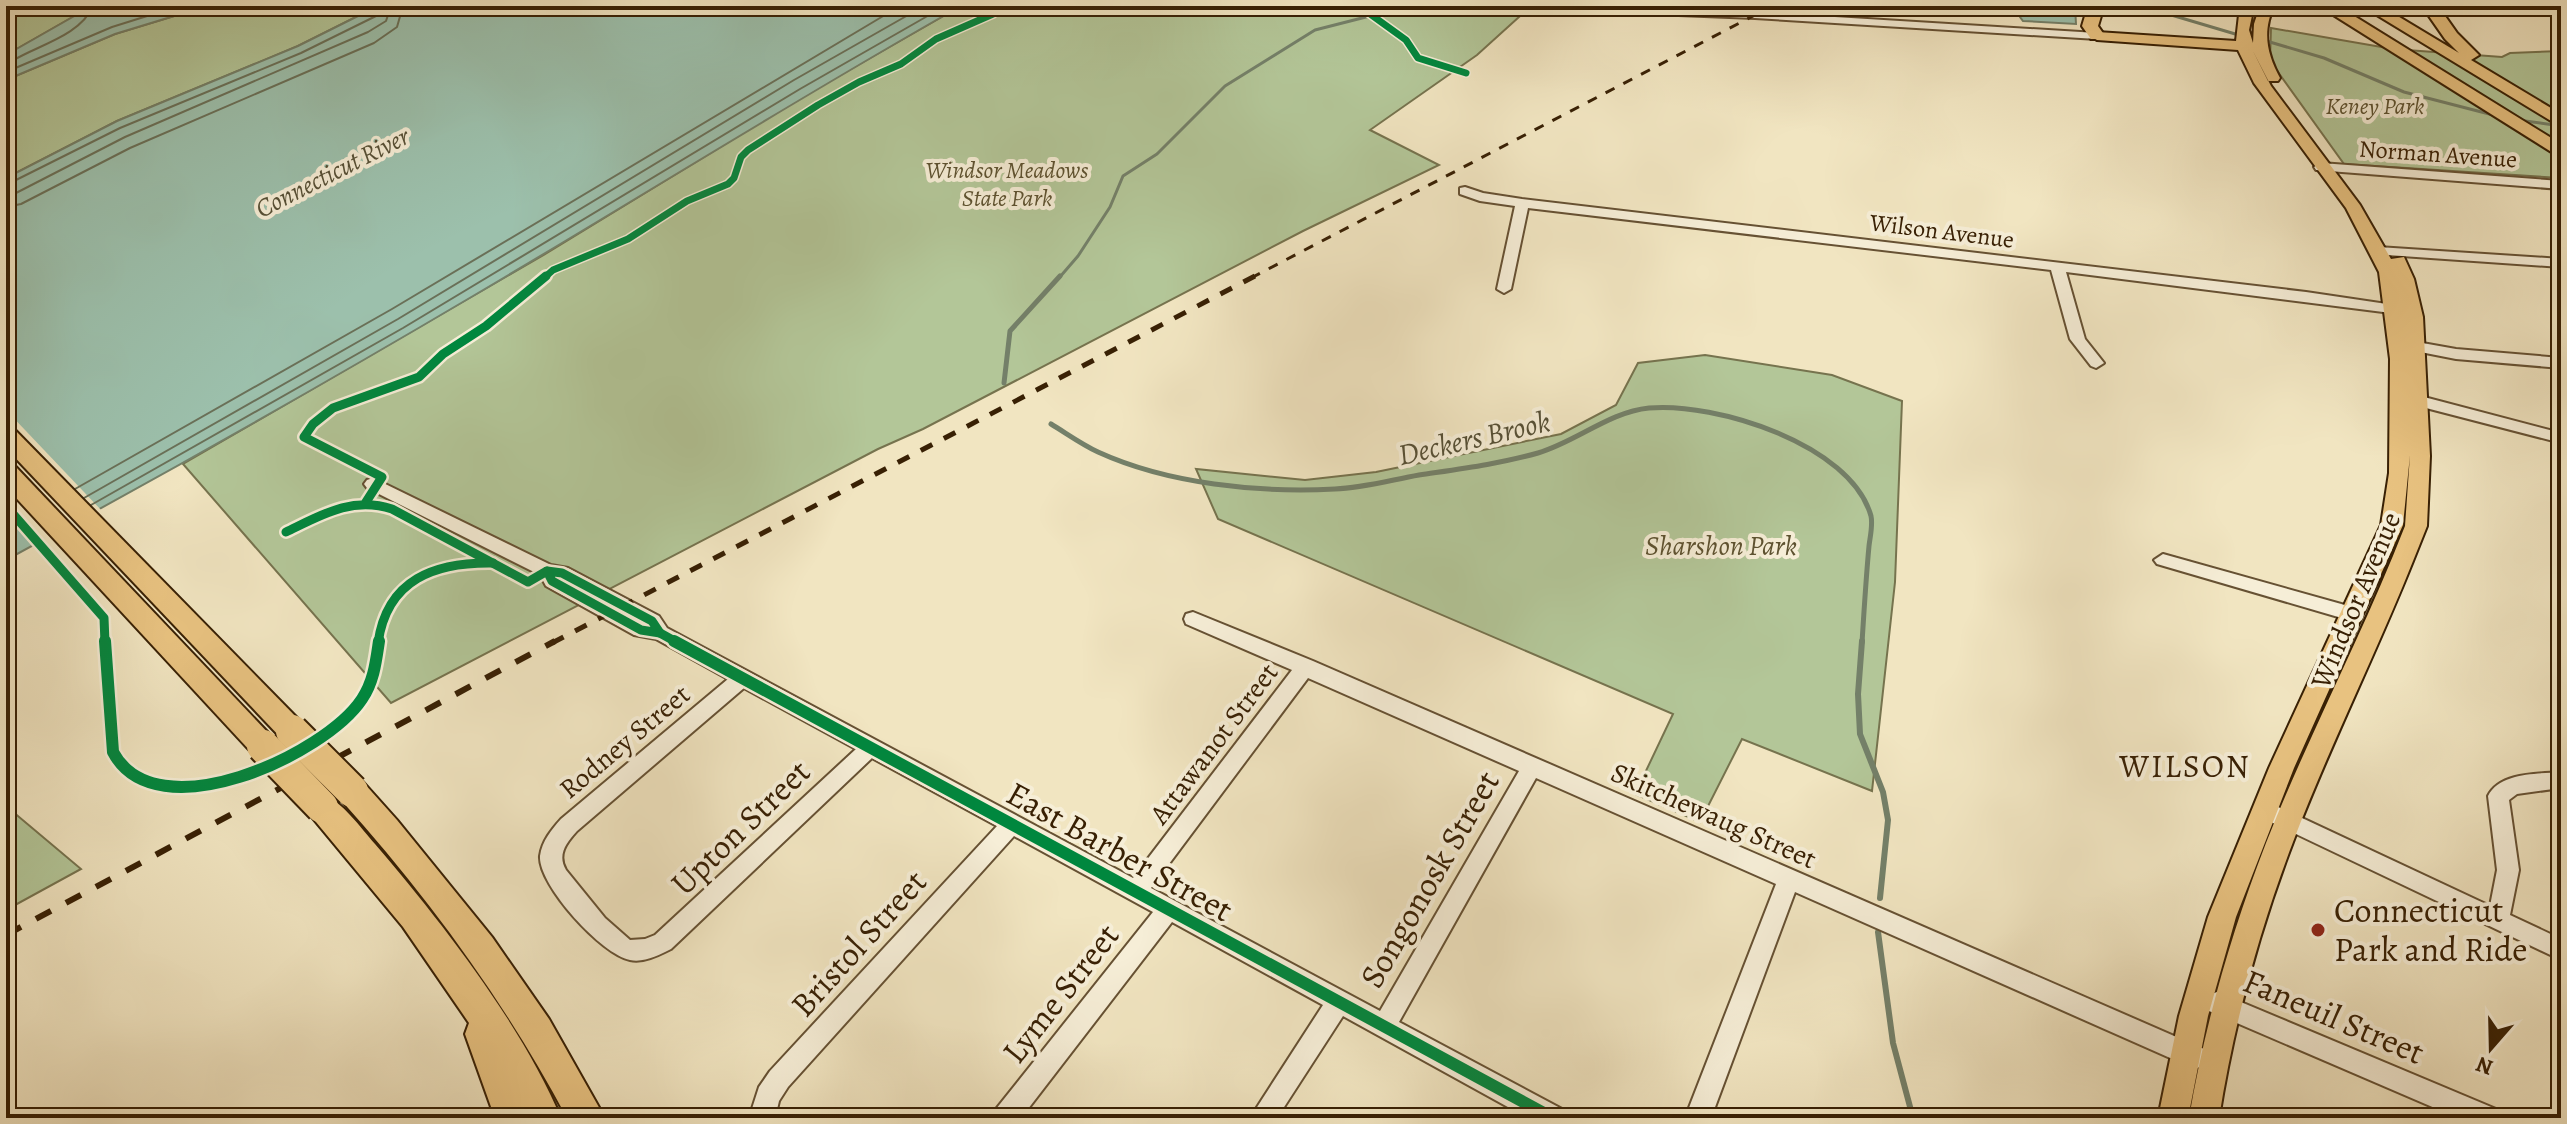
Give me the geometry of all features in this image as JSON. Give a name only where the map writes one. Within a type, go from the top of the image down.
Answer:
[{"type":"highway","points":[[2096,6],[2090,26],[2097,36]]},
{"type":"highway","points":[[2097,36],[2104,6]]},
{"type":"highway","points":[[2308,6],[2460,92],[2500,104]]},
{"type":"highway","points":[[2327,6],[2460,92]]},
{"type":"highway","points":[[2344,6],[2500,104]]},
{"type":"highway","points":[[2353,6],[2557,142]]},
{"type":"highway","points":[[2370,6],[2551,114]]},
{"type":"highway","points":[[2430,6],[2465,51],[2551,114]]},
{"type":"highway","points":[[6,434],[130,566],[352,791],[426,873],[475,936],[525,1010],[587,1118]]},
{"type":"highway","points":[[6,472],[105,581],[322,807],[397,893],[474,1000],[543,1118]]},
{"type":"highway","points":[[474,1000],[487,1051],[513,1118]]},
{"type":"main road","points":[[2243,39],[2247,6]]},
{"type":"main road","points":[[2097,36],[2243,39],[2259,42],[2267,6]]},
{"type":"main road","name":"Windsor Avenue","points":[[2243,39],[2251,65],[2280,98],[2325,161],[2409,288],[2397,343],[2408,398],[2419,511],[2395,576],[2276,815]]},
{"type":"main road","name":"Windsor Avenue","points":[[2259,42],[2280,98]]},
{"type":"main road","name":"Windsor Avenue","points":[[2173,1118],[2199,1058],[2212,1001],[2260,896],[2276,815],[2352,614],[2392,525],[2398,500],[2416,348],[2405,311]]},
{"type":"main road","points":[[2372,569],[2395,576]]},
{"type":"main road","name":"Windsor Avenue","points":[[2199,1058],[2204,1118]]},
{"type":"street","points":[[1602,9],[2097,36]]},
{"type":"street","name":"Norman Avenue","points":[[2325,161],[2556,184]]},
{"type":"street","name":"Wilson Avenue","points":[[1465,191],[1480,197],[1522,203],[2057,266],[2405,311]]},
{"type":"street","points":[[1504,289],[1522,203]]},
{"type":"street","points":[[2385,251],[2561,263]]},
{"type":"street","points":[[2057,266],[2078,339],[2096,363]]},
{"type":"street","points":[[2397,343],[2416,348],[2561,363]]},
{"type":"street","points":[[2408,398],[2561,438]]},
{"type":"street","name":"East Barber Street","points":[[373,484],[547,571],[562,573],[652,621],[660,633],[1384,1026],[1524,1111],[1553,1118]]},
{"type":"street","points":[[2163,560],[2352,614]]},
{"type":"street","name":"Skitchewaug Street","points":[[1193,619],[2199,1058]]},
{"type":"street","name":"Attawanot Street","points":[[1136,891],[1306,666]]},
{"type":"street","name":"Rodney Street","points":[[650,949],[636,950],[613,943],[559,880],[549,854],[569,825],[743,677]]},
{"type":"street","name":"Upton Street","points":[[650,949],[677,932],[871,747]]},
{"type":"street","name":"Songonosk Street","points":[[1384,1026],[1532,766]]},
{"type":"street","points":[[2498,920],[2508,870],[2498,796],[2512,786],[2561,780]]},
{"type":"street","points":[[2276,815],[2561,950]]},
{"type":"street","name":"Bristol Street","points":[[762,1116],[779,1079],[1013,823]]},
{"type":"street","points":[[1698,1118],[1789,879]]},
{"type":"street","name":"Lyme Street","points":[[1005,1118],[1169,909]]},
{"type":"street","name":"Faneuil Street","points":[[2212,1001],[2487,1118]]},
{"type":"street","points":[[1263,1118],[1339,1002]]},
{"type":"green space","points":[[6,6],[92,6],[6,55]]},
{"type":"green space","points":[[207,6],[378,6],[298,46],[117,121],[6,178],[6,80],[115,34]]},
{"type":"green space","name":"Windsor Meadows State Park","points":[[961,6],[1531,6],[1477,55],[1370,130],[1439,165],[1303,231],[923,429],[878,449],[391,703],[183,464],[547,253],[804,96]]},
{"type":"green space","name":"Keney Park","points":[[2271,28],[2393,49],[2502,57],[2510,53],[2561,51],[2561,178],[2344,164],[2270,61]]},
{"type":"green space","name":"Sharshon Park","points":[[1705,355],[1832,375],[1902,401],[1895,582],[1872,791],[1742,739],[1700,822],[1635,794],[1673,714],[1218,519],[1196,469],[1305,480],[1376,472],[1561,434],[1616,405],[1638,363]]},
{"type":"green space","points":[[6,806],[81,869],[6,910]]},
{"type":"water","points":[[92,6],[207,6],[115,34],[6,80],[6,55]]},
{"type":"water","name":"Connecticut River","points":[[378,6],[961,6],[357,364],[6,560],[6,178],[117,121],[298,46]]},
{"type":"water","points":[[2023,6],[2075,6],[2076,24],[2023,21],[2020,17]]},
{"type":"pier","points":[[6,410],[103,512],[37,548],[6,513]]},
{"type":"waterway","name":"Deckers Brook","points":[[1059,278],[1078,256],[1110,207],[1123,176],[1157,154],[1225,86],[1315,30],[1409,6]]},
{"type":"waterway","points":[[2141,6],[2242,36]]},
{"type":"waterway","points":[[2263,40],[2324,58],[2404,92],[2497,116]]},
{"type":"waterway","points":[[2518,120],[2561,126]]},
{"type":"waterway","name":"Deckers Brook","points":[[1004,383],[1010,331],[1060,276]]},
{"type":"waterway","name":"Deckers Brook","points":[[1051,424],[1098,452],[1154,472],[1214,484],[1306,490],[1356,487],[1523,457],[1552,448],[1620,415],[1649,408],[1709,412],[1743,421],[1809,449],[1837,468],[1858,490],[1872,523],[1862,643]]},
{"type":"waterway","name":"Deckers Brook","points":[[1862,641],[1858,694],[1860,734],[1883,792],[1888,820],[1880,898]]},
{"type":"waterway","name":"Deckers Brook","points":[[1878,932],[1893,1043],[1913,1118]]},
{"type":"railway","points":[[1251,278],[1772,6]]},
{"type":"railway","points":[[552,643],[1255,276]]},
{"type":"railway","points":[[6,935],[555,641]]},
{"type":"cycle path","points":[[366,502],[382,477],[304,437],[313,424],[333,408],[419,377],[443,354],[486,326],[553,270],[628,239],[687,201],[728,184],[734,178],[741,157],[748,150],[818,105],[859,82],[901,64],[936,39],[993,14],[1000,6]]},
{"type":"cycle path","points":[[1359,6],[1406,40],[1418,58],[1466,73]]},
{"type":"cycle path","points":[[286,532],[338,508],[378,504],[528,582],[547,571]]},
{"type":"cycle path","points":[[6,506],[104,618],[113,752],[126,770],[154,783],[180,786],[238,778],[296,755],[321,739],[343,721],[369,688],[383,618],[397,594],[418,578],[441,568],[466,563],[493,563]]},
{"type":"cycle path","points":[[660,633],[652,621],[562,573],[547,571],[552,581],[641,630],[660,633],[1553,1118]]},
{"type":"place","name":"Connecticut Park and Ride","points":[[2318,930]]},
{"type":"district","name":"WILSON","points":[[2185,766]]}]
